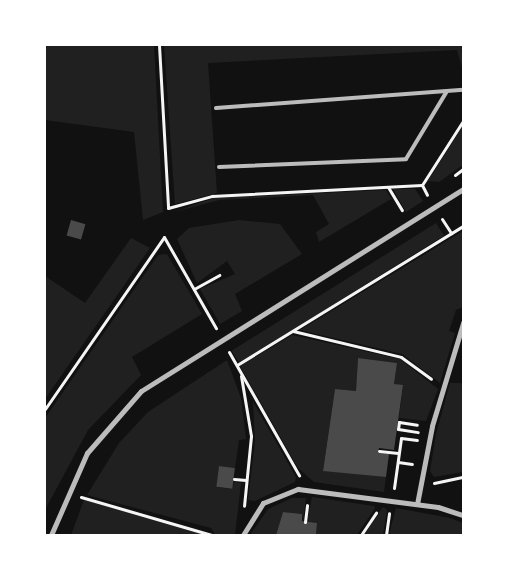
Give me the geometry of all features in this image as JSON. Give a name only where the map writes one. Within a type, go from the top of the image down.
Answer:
[{"type":"street","points":[[51,535],[87,454],[141,391],[463,188]]},
{"type":"street","points":[[417,504],[430,433],[463,323]]},
{"type":"street","points":[[243,535],[248,521],[275,495],[306,488],[417,504],[463,515]]},
{"type":"lane","points":[[216,108],[463,90]]},
{"type":"lane","points":[[219,167],[406,159],[447,91]]},
{"type":"path","points":[[159,45],[168,208],[212,196],[422,185]]},
{"type":"path","points":[[422,185],[463,121]]},
{"type":"path","points":[[422,185],[429,197]]},
{"type":"path","points":[[388,187],[403,212]]},
{"type":"path","points":[[442,219],[451,233]]},
{"type":"path","points":[[237,367],[463,226]]},
{"type":"path","points":[[45,410],[164,237],[216,328]]},
{"type":"path","points":[[194,289],[219,274]]},
{"type":"path","points":[[293,331],[401,357],[444,389]]},
{"type":"path","points":[[222,358],[229,352],[306,488]]},
{"type":"path","points":[[237,367],[250,427],[246,480],[248,521]]},
{"type":"path","points":[[400,422],[398,429],[430,433]]},
{"type":"path","points":[[386,535],[401,438],[428,442]]},
{"type":"path","points":[[379,451],[399,453]]},
{"type":"path","points":[[420,486],[463,477]]},
{"type":"path","points":[[234,478],[246,480]]},
{"type":"path","points":[[78,505],[84,491]]},
{"type":"path","points":[[81,497],[212,535]]},
{"type":"path","points":[[361,535],[384,500]]},
{"type":"shaded area","points":[[45,45],[154,45],[163,212],[143,220],[134,132],[45,120]]},
{"type":"shaded area","points":[[164,45],[463,45],[463,71],[457,50],[208,63],[217,193],[175,204]]},
{"type":"shaded area","points":[[463,126],[463,165],[439,182],[428,181]]},
{"type":"shaded area","points":[[393,189],[415,189],[423,201],[406,212]]},
{"type":"shaded area","points":[[386,190],[391,199],[319,242],[316,232],[329,224],[313,195],[219,200],[174,212],[214,198]]},
{"type":"shaded area","points":[[239,220],[280,224],[302,254],[235,294],[242,311],[220,324],[200,289],[235,274],[227,261],[197,283],[177,239],[189,228]]},
{"type":"shaded area","points":[[436,223],[444,236],[240,363],[232,351]]},
{"type":"shaded area","points":[[463,231],[463,307],[456,310],[449,331],[455,333],[440,383],[402,354],[300,330]]},
{"type":"shaded area","points":[[131,238],[150,248],[45,399],[45,276],[85,303]]},
{"type":"shaded area","points":[[167,254],[202,314],[132,357],[141,375],[88,430],[45,510],[45,418],[158,255]]},
{"type":"shaded area","points":[[292,335],[400,359],[438,389],[426,421],[399,418],[403,386],[394,384],[397,363],[358,358],[356,391],[335,389],[323,470],[386,477],[384,492],[314,482],[298,468],[240,366]]},
{"type":"shaded area","points":[[227,360],[241,398],[246,439],[239,440],[235,468],[219,466],[217,487],[232,489],[234,482],[241,483],[235,535],[215,535],[211,528],[87,495],[119,443],[148,412]]},
{"type":"shaded area","points":[[450,383],[461,383],[463,389],[463,472],[434,477],[430,471],[436,434]]},
{"type":"shaded area","points":[[253,402],[296,477],[295,482],[255,501],[248,500],[255,442]]},
{"type":"shaded area","points":[[312,497],[374,506],[375,508],[357,535],[316,535],[317,523],[307,522]]},
{"type":"shaded area","points":[[292,498],[306,498],[303,521],[302,514],[283,512],[276,535],[250,535],[268,509]]},
{"type":"shaded area","points":[[84,500],[207,534],[208,535],[71,535]]},
{"type":"shaded area","points":[[383,507],[387,510],[383,535],[364,535]]},
{"type":"shaded area","points":[[396,508],[450,518],[463,523],[463,535],[389,535]]},
{"type":"building","points":[[71,220],[85,224],[81,240],[67,235]]},
{"type":"building","points":[[358,358],[397,363],[394,384],[403,385],[394,450],[379,448],[378,453],[389,454],[386,477],[323,471],[335,389],[356,391]]},
{"type":"building","points":[[219,466],[235,468],[232,489],[216,487]]},
{"type":"building","points":[[283,512],[302,514],[302,521],[317,523],[316,535],[276,535]]}]
